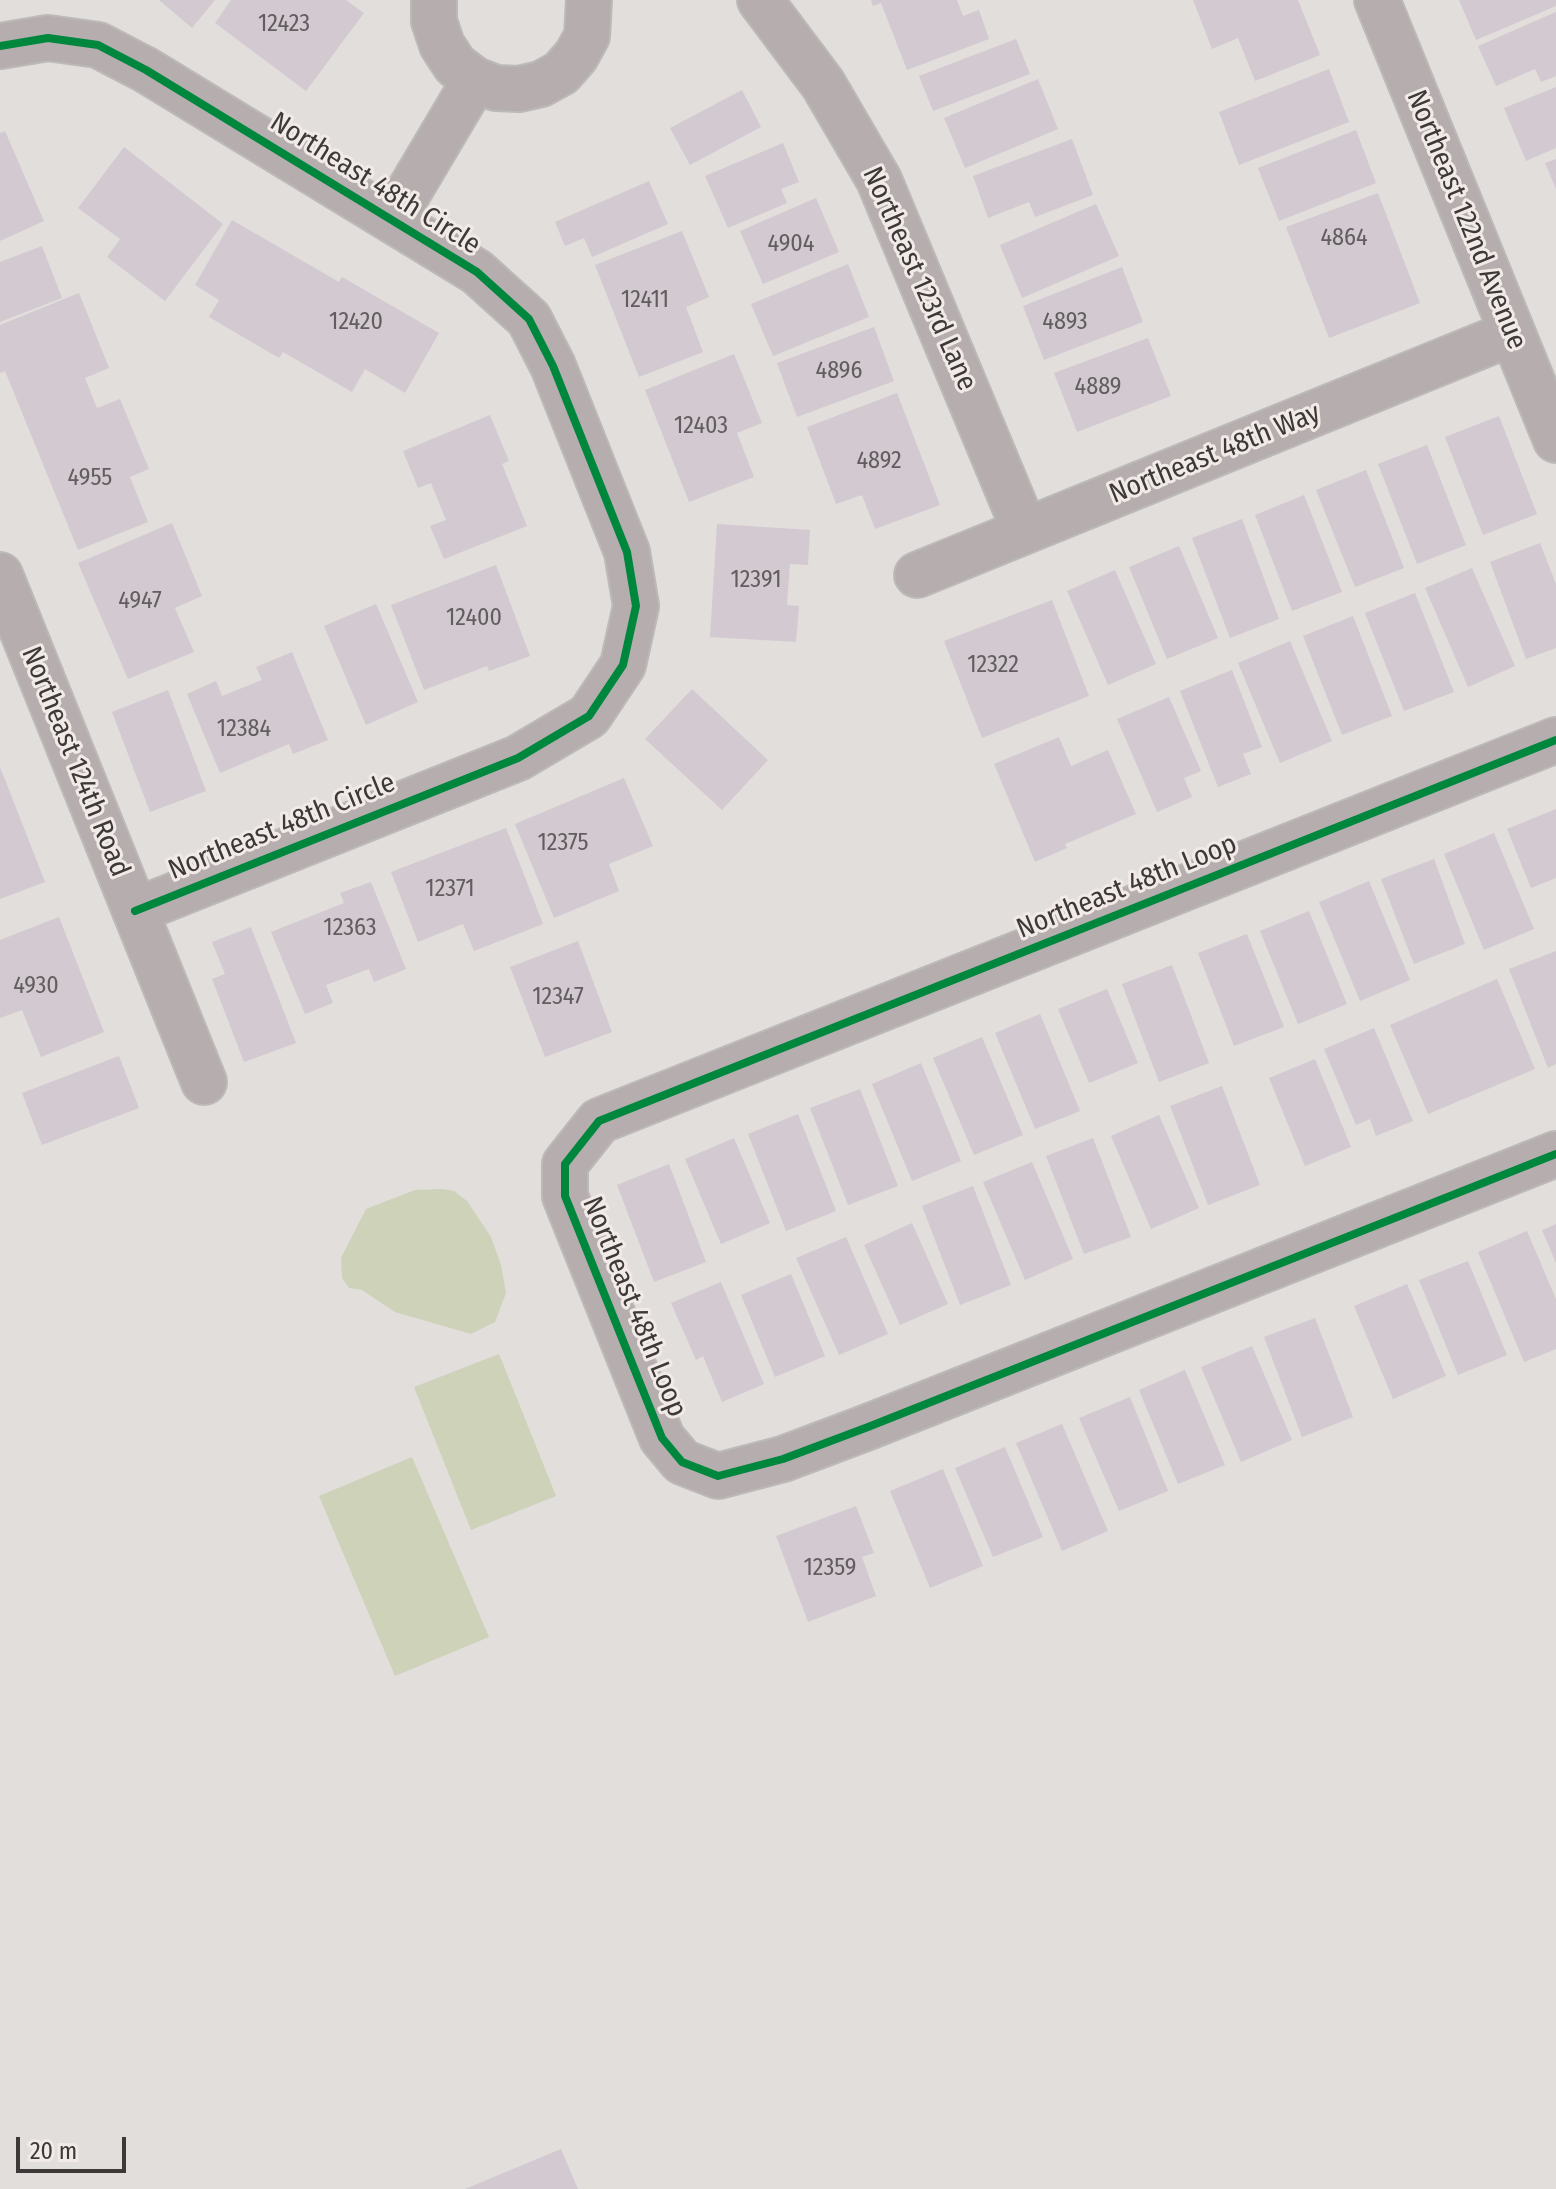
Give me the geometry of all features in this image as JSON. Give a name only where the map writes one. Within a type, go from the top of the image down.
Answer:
[{"type":"street","points":[[434,0],[434,21],[442,45],[455,65],[475,80],[496,88],[519,89],[561,73],[576,56],[587,36],[589,0]]},
{"type":"street","name":"Northeast 123rd Lane","points":[[760,0],[823,84],[879,180],[1025,531]]},
{"type":"street","name":"Northeast 122nd Avenue","points":[[1377,0],[1556,440]]},
{"type":"street","name":"Northeast 48th Circle","points":[[0,46],[48,38],[98,45],[146,70],[477,272],[529,319],[553,366],[627,552],[636,606],[623,665],[589,716],[518,758],[135,911]]},
{"type":"street","name":"Northeast 48th Circle","points":[[392,220],[475,80]]},
{"type":"street","name":"Northeast 48th Way","points":[[917,575],[1512,333]]},
{"type":"street","name":"Northeast 124th Road","points":[[0,575],[204,1082]]},
{"type":"street","name":"Northeast 48th Loop","points":[[1556,740],[599,1121],[565,1164],[565,1196],[662,1438],[682,1462],[718,1476],[783,1459],[868,1427],[1556,1154]]},
{"type":"green space","points":[[415,1190],[454,1191],[467,1201],[491,1237],[501,1265],[506,1293],[495,1322],[471,1334],[395,1312],[362,1290],[349,1288],[342,1278],[341,1258],[366,1209]]},
{"type":"green space","points":[[499,1354],[556,1496],[471,1530],[414,1387]]},
{"type":"green space","points":[[412,1457],[489,1637],[395,1676],[319,1496]]},
{"type":"building","points":[[159,0],[215,0],[192,28]]},
{"type":"building","points":[[231,0],[346,0],[364,13],[306,91],[215,23]]},
{"type":"building","points":[[871,0],[957,0],[963,16],[979,10],[989,39],[907,70],[881,3],[873,6]]},
{"type":"building","points":[[1193,0],[1298,0],[1320,55],[1255,81],[1238,38],[1212,49]]},
{"type":"building","points":[[1459,0],[1556,0],[1556,6],[1476,40]]},
{"type":"building","points":[[1556,12],[1556,76],[1541,82],[1535,69],[1496,86],[1478,46]]},
{"type":"building","points":[[1016,39],[1030,74],[933,111],[919,76]]},
{"type":"building","points":[[1329,69],[1349,122],[1239,165],[1219,112]]},
{"type":"building","points":[[1038,79],[1058,129],[965,168],[944,118]]},
{"type":"building","points":[[1556,87],[1556,148],[1526,161],[1504,108]]},
{"type":"building","points":[[742,90],[761,127],[690,165],[670,128]]},
{"type":"building","points":[[1356,130],[1376,183],[1279,221],[1258,168]]},
{"type":"building","points":[[5,131],[44,221],[0,241],[0,133]]},
{"type":"building","points":[[1072,139],[1093,195],[1035,217],[1029,202],[988,218],[973,176]]},
{"type":"building","points":[[783,143],[799,182],[781,189],[787,203],[728,228],[705,176]]},
{"type":"building","points":[[124,147],[223,224],[165,301],[107,257],[120,239],[78,208]]},
{"type":"building","points":[[1556,159],[1556,189],[1545,163]]},
{"type":"building","points":[[649,181],[668,224],[592,257],[584,238],[565,246],[555,222]]},
{"type":"building","points":[[1378,193],[1420,303],[1329,338],[1286,227]]},
{"type":"building","points":[[816,198],[839,252],[763,284],[740,231]]},
{"type":"building","points":[[1096,204],[1119,256],[1022,298],[1000,245]]},
{"type":"building","points":[[232,220],[339,282],[342,277],[439,333],[405,393],[365,369],[352,392],[283,352],[279,358],[209,317],[219,300],[195,285]]},
{"type":"building","points":[[682,231],[709,297],[686,307],[703,352],[639,377],[595,265]]},
{"type":"building","points":[[42,246],[62,298],[0,322],[0,262]]},
{"type":"building","points":[[848,264],[869,317],[773,356],[751,304]]},
{"type":"building","points":[[1122,267],[1143,322],[1044,360],[1023,306]]},
{"type":"building","points":[[79,293],[109,368],[85,378],[97,408],[120,399],[149,469],[130,477],[148,522],[78,550],[5,371],[0,373],[0,325]]},
{"type":"building","points":[[874,327],[894,381],[797,417],[777,363]]},
{"type":"building","points":[[1148,338],[1171,396],[1077,432],[1054,373]]},
{"type":"building","points":[[734,354],[762,423],[737,433],[754,477],[689,502],[645,390]]},
{"type":"building","points":[[897,393],[940,505],[875,529],[862,495],[836,504],[807,427]]},
{"type":"building","points":[[490,415],[509,461],[502,464],[527,526],[444,559],[430,526],[446,520],[431,483],[418,488],[403,451]]},
{"type":"building","points":[[1499,416],[1537,514],[1483,535],[1445,437]]},
{"type":"building","points":[[1427,445],[1466,545],[1417,564],[1378,464]]},
{"type":"building","points":[[1366,470],[1404,568],[1355,587],[1316,490]]},
{"type":"building","points":[[1304,495],[1342,592],[1292,611],[1255,515]]},
{"type":"building","points":[[1242,519],[1279,619],[1230,638],[1192,538]]},
{"type":"building","points":[[172,523],[202,596],[175,608],[194,652],[128,679],[78,563]]},
{"type":"building","points":[[717,524],[810,530],[808,565],[790,564],[787,605],[799,606],[796,642],[710,637]]},
{"type":"building","points":[[1540,543],[1556,584],[1556,648],[1526,659],[1490,562]]},
{"type":"building","points":[[1179,546],[1218,638],[1167,659],[1129,567]]},
{"type":"building","points":[[496,565],[530,656],[489,671],[487,666],[424,690],[391,605]]},
{"type":"building","points":[[1472,568],[1515,666],[1468,687],[1425,588]]},
{"type":"building","points":[[1115,570],[1156,664],[1108,685],[1067,591]]},
{"type":"building","points":[[1415,593],[1454,692],[1404,711],[1365,613]]},
{"type":"building","points":[[1052,600],[1089,696],[982,738],[944,641]]},
{"type":"building","points":[[376,604],[418,702],[366,725],[324,626]]},
{"type":"building","points":[[1353,616],[1392,716],[1342,735],[1303,636]]},
{"type":"building","points":[[1290,641],[1332,741],[1280,763],[1238,663]]},
{"type":"building","points":[[292,652],[328,740],[293,754],[289,744],[220,773],[187,694],[216,681],[222,696],[262,680],[256,667]]},
{"type":"building","points":[[1232,670],[1262,747],[1243,754],[1251,774],[1218,787],[1180,691]]},
{"type":"building","points":[[692,689],[768,760],[722,810],[645,739]]},
{"type":"building","points":[[168,690],[206,791],[150,812],[112,712]]},
{"type":"building","points":[[1169,697],[1201,771],[1184,778],[1192,797],[1157,812],[1117,719]]},
{"type":"building","points":[[1059,737],[1071,766],[1108,750],[1136,814],[1065,844],[1067,848],[1035,862],[994,764]]},
{"type":"building","points":[[0,767],[45,882],[0,899]]},
{"type":"building","points":[[624,778],[653,846],[609,864],[619,891],[554,918],[515,824]]},
{"type":"building","points":[[1556,809],[1556,878],[1531,888],[1507,829]]},
{"type":"building","points":[[506,828],[543,924],[474,951],[463,924],[418,942],[391,872]]},
{"type":"building","points":[[1494,833],[1534,929],[1484,950],[1444,854]]},
{"type":"building","points":[[1434,859],[1465,944],[1414,964],[1381,879]]},
{"type":"building","points":[[1369,881],[1410,980],[1360,1001],[1319,902]]},
{"type":"building","points":[[371,882],[406,969],[374,982],[369,969],[326,985],[333,1003],[305,1014],[271,932],[344,903],[340,893]]},
{"type":"building","points":[[1309,911],[1347,1004],[1298,1024],[1260,931]]},
{"type":"building","points":[[59,917],[104,1032],[41,1057],[22,1010],[0,1018],[0,940]]},
{"type":"building","points":[[251,927],[296,1043],[244,1062],[212,979],[225,974],[212,942]]},
{"type":"building","points":[[1247,934],[1284,1027],[1234,1046],[1198,953]]},
{"type":"building","points":[[578,941],[612,1032],[545,1057],[510,967]]},
{"type":"building","points":[[1556,951],[1556,1064],[1548,1068],[1509,969]]},
{"type":"building","points":[[1172,965],[1209,1063],[1159,1082],[1122,984]]},
{"type":"building","points":[[1497,979],[1535,1069],[1428,1114],[1390,1025]]},
{"type":"building","points":[[1107,989],[1138,1063],[1089,1083],[1058,1009]]},
{"type":"building","points":[[1040,1014],[1080,1111],[1035,1129],[995,1033]]},
{"type":"building","points":[[1374,1028],[1413,1121],[1376,1136],[1370,1119],[1356,1125],[1324,1049]]},
{"type":"building","points":[[982,1037],[1023,1135],[974,1155],[933,1058]]},
{"type":"building","points":[[119,1056],[139,1108],[42,1145],[22,1093]]},
{"type":"building","points":[[1315,1059],[1351,1147],[1305,1166],[1269,1078]]},
{"type":"building","points":[[921,1063],[961,1161],[912,1181],[872,1084]]},
{"type":"building","points":[[1222,1086],[1260,1185],[1208,1205],[1170,1106]]},
{"type":"building","points":[[860,1089],[898,1186],[848,1205],[810,1108]]},
{"type":"building","points":[[798,1114],[836,1211],[786,1231],[748,1134]]},
{"type":"building","points":[[1159,1115],[1199,1208],[1151,1229],[1111,1136]]},
{"type":"building","points":[[734,1138],[770,1223],[721,1244],[685,1159]]},
{"type":"building","points":[[1093,1138],[1131,1237],[1084,1254],[1046,1156]]},
{"type":"building","points":[[1032,1162],[1073,1259],[1025,1280],[983,1182]]},
{"type":"building","points":[[669,1164],[706,1262],[654,1282],[617,1185]]},
{"type":"building","points":[[973,1186],[1011,1285],[960,1305],[922,1206]]},
{"type":"building","points":[[912,1223],[948,1304],[900,1325],[864,1245]]},
{"type":"building","points":[[1556,1224],[1556,1263],[1542,1230]]},
{"type":"building","points":[[1527,1231],[1556,1299],[1556,1349],[1524,1362],[1478,1252]]},
{"type":"building","points":[[846,1237],[888,1334],[839,1355],[796,1258]]},
{"type":"building","points":[[1468,1261],[1507,1355],[1458,1375],[1419,1280]]},
{"type":"building","points":[[791,1274],[825,1356],[775,1377],[741,1295]]},
{"type":"building","points":[[721,1282],[764,1384],[722,1402],[703,1356],[696,1360],[671,1303]]},
{"type":"building","points":[[1407,1284],[1446,1376],[1393,1399],[1354,1306]]},
{"type":"building","points":[[1315,1318],[1353,1417],[1302,1437],[1264,1337]]},
{"type":"building","points":[[1252,1346],[1292,1440],[1241,1462],[1201,1367]]},
{"type":"building","points":[[1185,1370],[1225,1465],[1178,1484],[1139,1390]]},
{"type":"building","points":[[1130,1397],[1168,1491],[1119,1511],[1079,1418]]},
{"type":"building","points":[[1062,1424],[1108,1531],[1062,1551],[1016,1443]]},
{"type":"building","points":[[1005,1447],[1043,1537],[993,1557],[955,1468]]},
{"type":"building","points":[[943,1469],[983,1566],[930,1588],[890,1491]]},
{"type":"building","points":[[856,1506],[874,1553],[862,1557],[876,1596],[808,1622],[776,1536]]},
{"type":"building","points":[[561,2149],[578,2189],[465,2189]]},
{"type":"cycle path","points":[[0,46],[48,38],[98,45],[146,70],[477,272],[529,319],[553,366],[627,552],[636,606],[623,665],[589,716],[518,758],[135,911]]},
{"type":"cycle path","points":[[1556,740],[599,1121],[565,1164],[565,1196],[662,1438],[682,1462],[718,1476],[783,1459],[868,1427],[1556,1154]]}]
